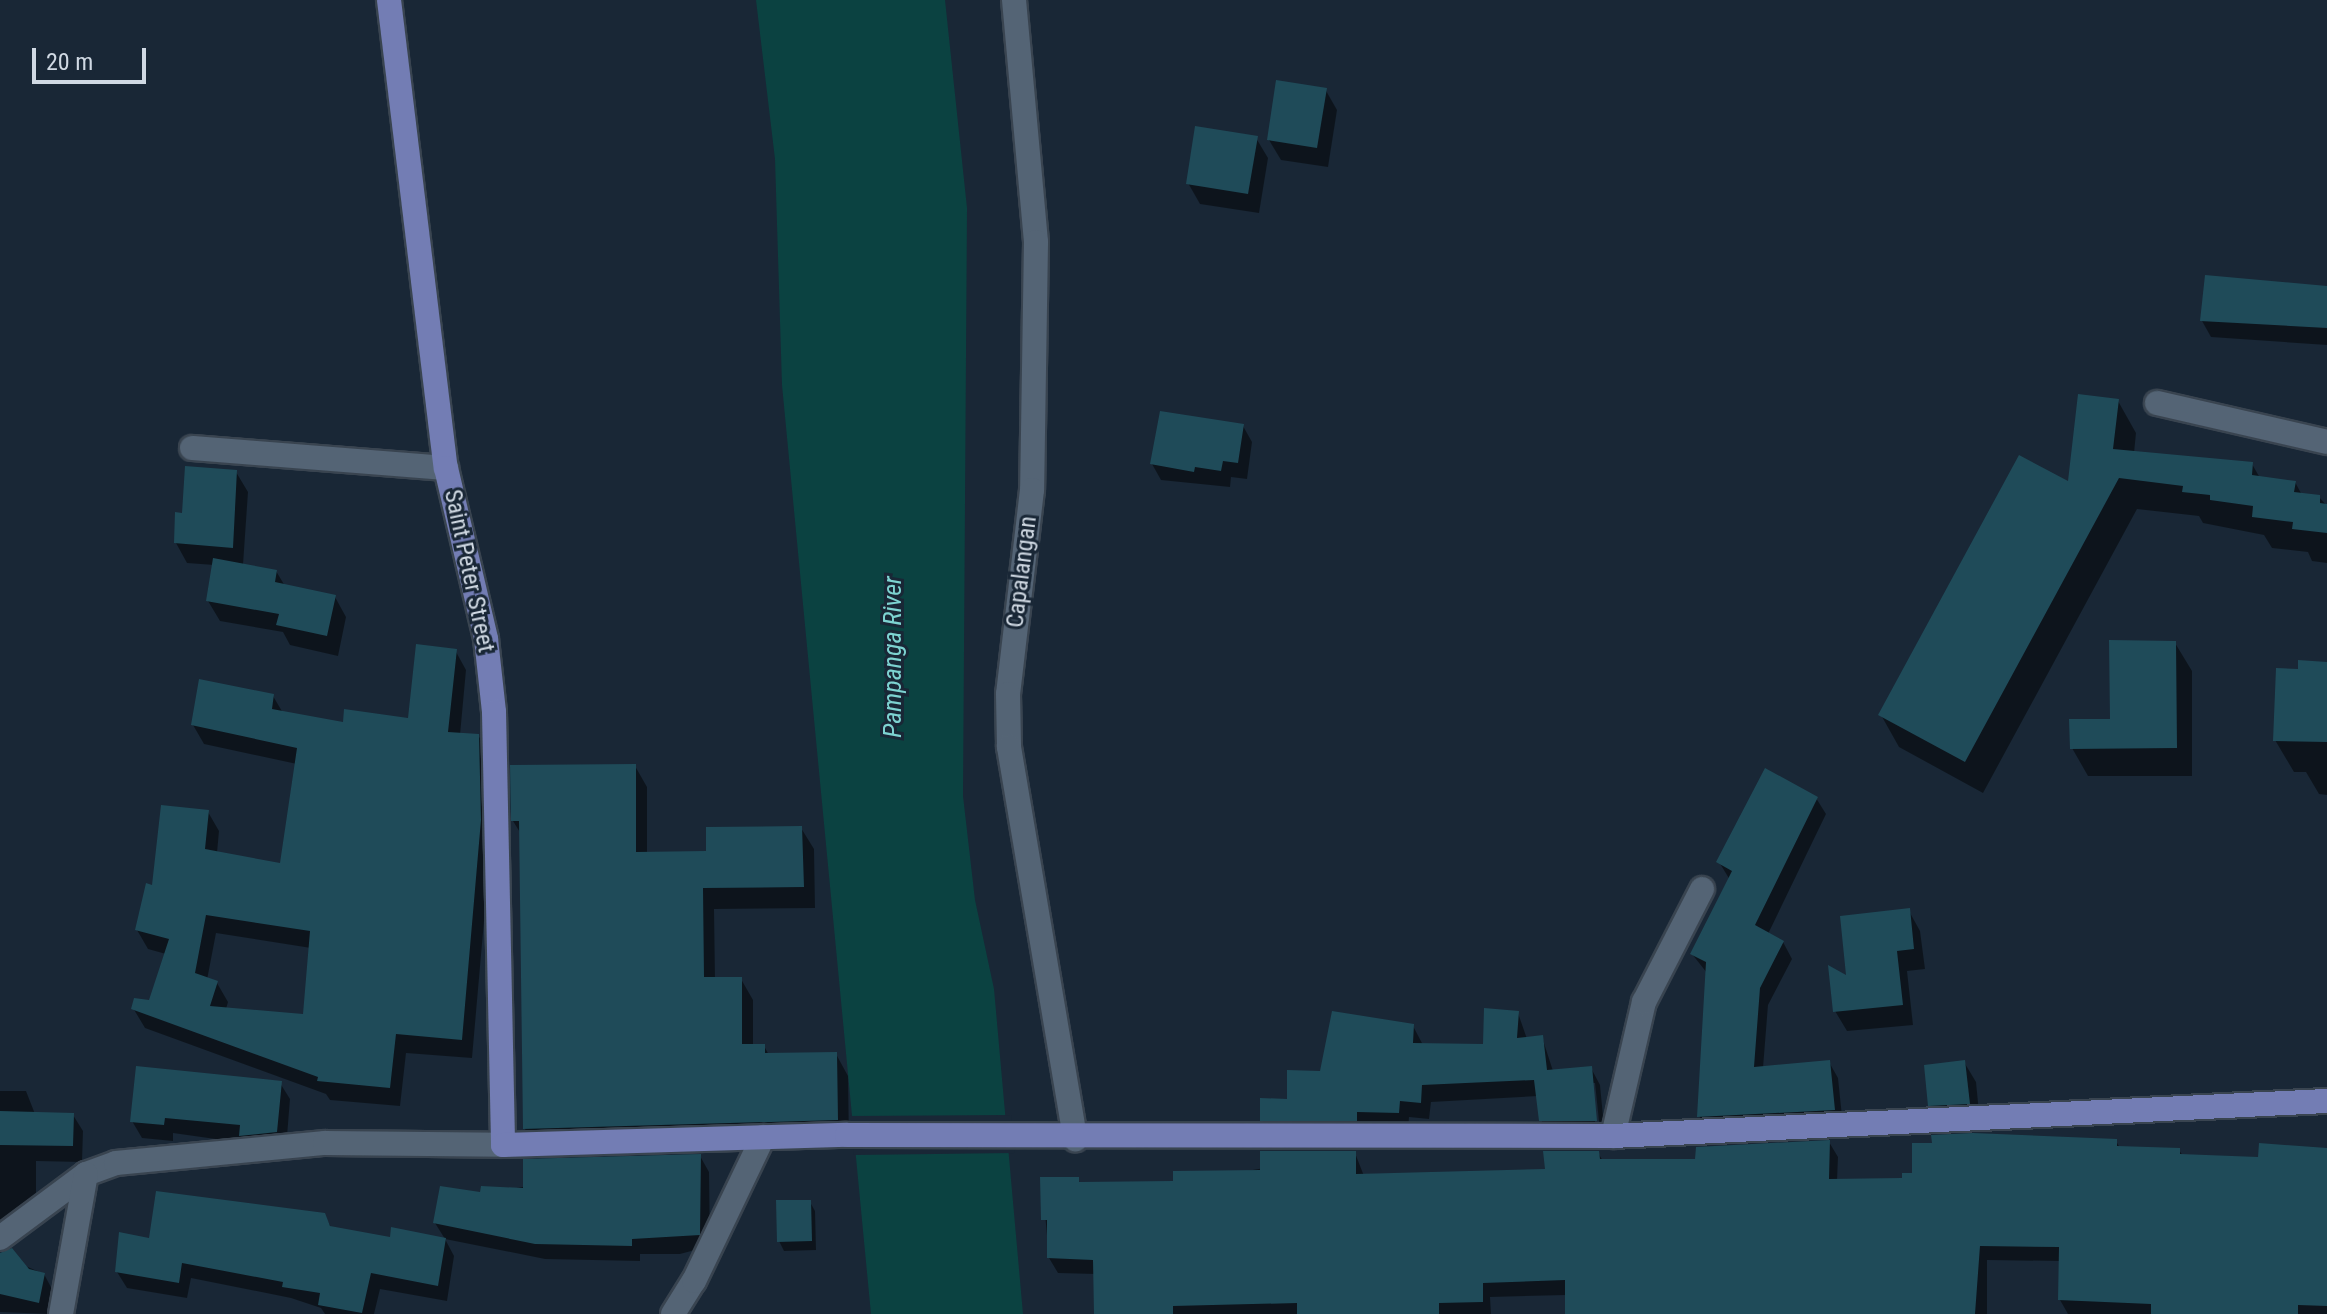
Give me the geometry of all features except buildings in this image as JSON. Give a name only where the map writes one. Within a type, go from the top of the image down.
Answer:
[{"type":"main road","name":"Saint Peter Street","points":[[389,0],[446,468],[486,639],[494,712],[503,1145]]},
{"type":"main road","points":[[503,1145],[847,1135],[1075,1139],[1613,1136],[2327,1101]]},
{"type":"street","name":"Capalangan","points":[[1014,0],[1036,242],[1032,490],[1008,694],[1009,747],[1075,1139]]},
{"type":"street","points":[[2157,403],[2327,442]]},
{"type":"street","points":[[192,448],[446,468]]},
{"type":"street","points":[[1613,1136],[1644,1002],[1702,889]]},
{"type":"street","points":[[673,1314],[694,1281],[763,1137]]},
{"type":"street","points":[[0,1238],[86,1174],[153,1157],[325,1143],[503,1145]]},
{"type":"street","points":[[61,1314],[86,1174]]},
{"type":"water","name":"Pampanga River","points":[[756,0],[945,0],[967,208],[963,796],[975,900],[994,989],[1023,1314],[871,1314],[782,385],[775,159]]},
{"type":"pier","points":[[1011,1115],[1015,1153],[854,1155],[849,1116]]}]
